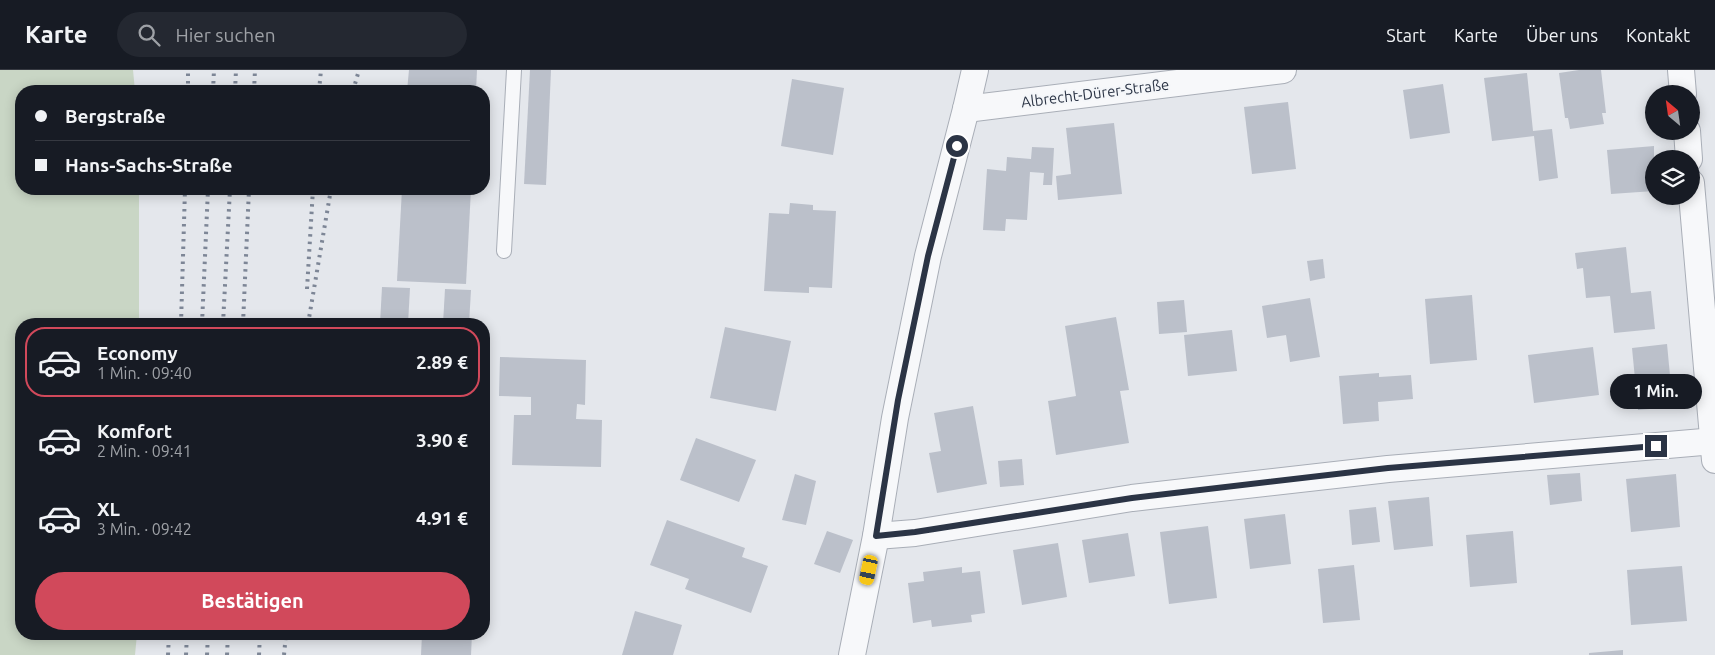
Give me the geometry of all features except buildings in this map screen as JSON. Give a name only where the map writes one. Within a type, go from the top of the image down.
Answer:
[{"type":"street","points":[[852,655],[876,536],[894,418],[928,256],[975,70]]},
{"type":"street","name":"Albrecht-Dürer-Straße","points":[[966,109],[1283,70]]},
{"type":"street","points":[[1681,70],[1682,85]]},
{"type":"street","points":[[876,536],[915,532],[1132,498],[1388,468],[1715,447],[1693,205]]},
{"type":"lane","points":[[504,251],[514,70]]},
{"type":"green space","points":[[0,70],[133,70],[134,85],[15,85],[15,195],[139,195],[139,318],[15,318],[15,640],[136,640],[135,655],[0,655]]},
{"type":"railway","points":[[188,70],[188,85]]},
{"type":"railway","points":[[213,85],[214,70]]},
{"type":"railway","points":[[235,85],[236,70]]},
{"type":"railway","points":[[254,85],[255,70]]},
{"type":"railway","points":[[320,85],[321,70]]},
{"type":"railway","points":[[355,85],[359,70]]},
{"type":"railway","points":[[181,318],[185,195]]},
{"type":"railway","points":[[202,318],[208,195]]},
{"type":"railway","points":[[223,318],[230,195]]},
{"type":"railway","points":[[243,318],[249,195]]},
{"type":"railway","points":[[307,289],[313,195]]},
{"type":"railway","points":[[309,318],[330,195]]},
{"type":"railway","points":[[168,655],[169,640]]},
{"type":"railway","points":[[186,655],[187,640]]},
{"type":"railway","points":[[207,655],[208,640]]},
{"type":"railway","points":[[227,655],[228,640]]},
{"type":"railway","points":[[259,655],[260,640]]},
{"type":"railway","points":[[284,655],[285,640]]},
{"type":"route","points":[[957,146],[928,256],[894,418],[876,536],[915,532],[1132,498],[1388,468],[1656,446]]}]
